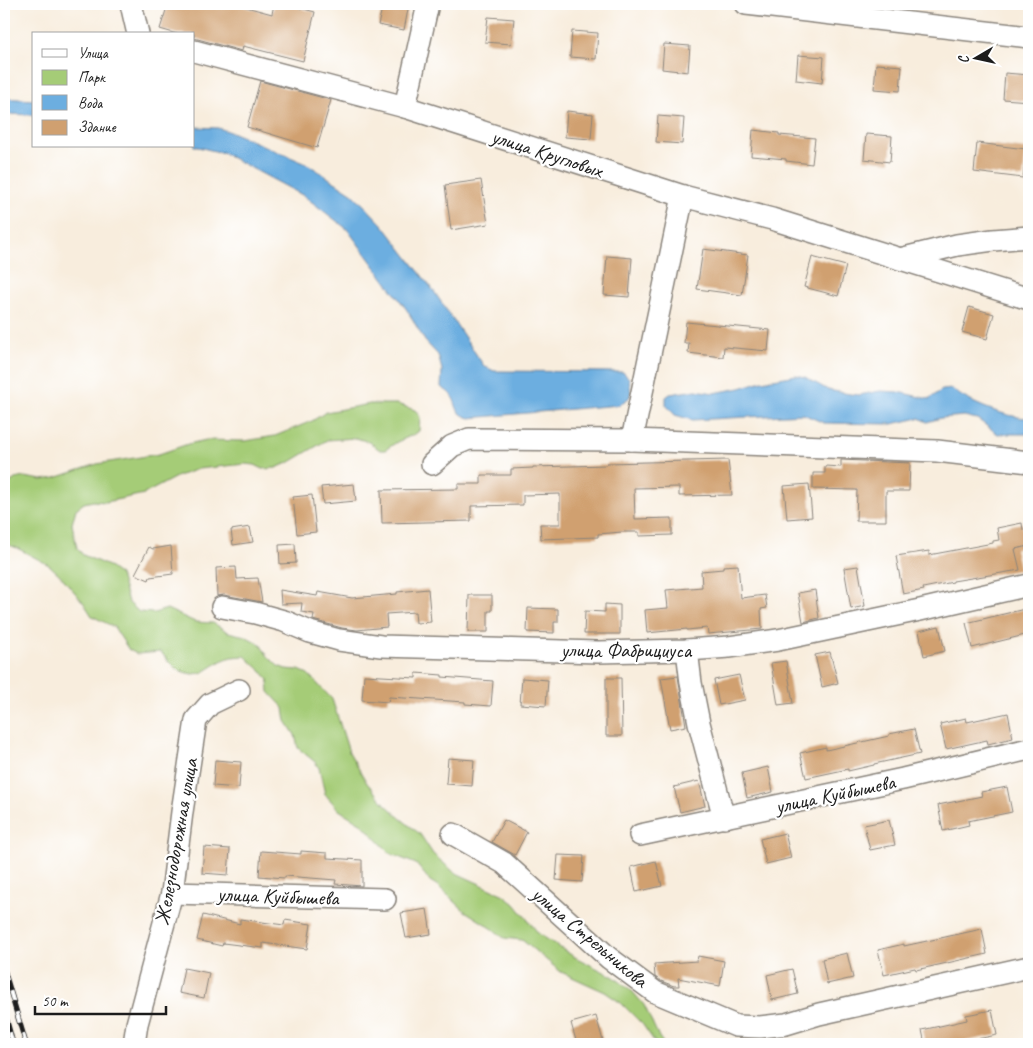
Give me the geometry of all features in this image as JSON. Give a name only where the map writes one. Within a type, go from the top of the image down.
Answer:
[{"type":"street","points":[[131,4],[138,32]]},
{"type":"street","points":[[405,107],[428,4]]},
{"type":"street","points":[[746,4],[1029,37]]},
{"type":"street","name":"улица Кругловых","points":[[195,51],[405,107],[683,196],[772,219],[1029,299]]},
{"type":"street","points":[[632,440],[683,196]]},
{"type":"street","points":[[900,259],[958,245],[1029,237]]},
{"type":"street","points":[[432,464],[452,446],[468,439],[632,440],[937,451],[1029,462]]},
{"type":"street","name":"улица Фабрициуса","points":[[222,607],[284,621],[310,632],[339,640],[381,646],[598,652],[687,650],[729,647],[778,640],[1029,585]]},
{"type":"street","points":[[687,650],[691,684],[699,723],[724,818]]},
{"type":"street","name":"Железнодорожная улица","points":[[134,1044],[137,1024],[172,893],[196,720],[210,704],[238,690]]},
{"type":"street","name":"улица Куйбышева","points":[[640,836],[903,780],[1029,749]]},
{"type":"street","name":"улица Стрельникова","points":[[453,834],[504,863],[610,958],[655,992],[736,1026],[760,1028],[786,1024],[819,1014],[1029,967]]},
{"type":"street","name":"улица Куйбышева","points":[[172,893],[385,899]]},
{"type":"green space","points":[[370,404],[397,404],[415,410],[420,417],[419,431],[385,450],[380,450],[369,442],[356,438],[327,440],[276,468],[263,469],[255,465],[245,464],[198,469],[178,476],[144,494],[106,502],[93,501],[84,503],[76,509],[72,524],[77,548],[83,555],[106,565],[120,575],[128,602],[139,612],[154,613],[167,609],[195,622],[213,623],[228,632],[245,636],[260,644],[267,655],[278,666],[299,670],[308,674],[332,699],[349,752],[367,783],[386,805],[420,834],[433,854],[454,872],[504,895],[515,904],[539,934],[573,956],[614,977],[632,991],[644,1005],[664,1044],[656,1044],[643,1025],[621,1003],[605,992],[561,972],[522,940],[504,938],[465,911],[430,881],[416,864],[391,854],[362,824],[339,810],[325,794],[319,768],[315,762],[298,748],[295,735],[286,721],[284,708],[269,692],[268,679],[245,656],[231,657],[202,673],[193,674],[179,671],[161,652],[137,654],[129,650],[114,627],[92,616],[83,602],[49,565],[4,543],[4,487],[15,479],[24,477],[42,480],[55,478],[97,464],[159,454],[206,440],[245,441],[275,436],[312,421],[326,412]]},
{"type":"water","points":[[4,98],[32,100],[32,115],[4,114]]},
{"type":"water","points":[[195,127],[218,128],[234,133],[309,165],[353,194],[383,225],[433,290],[484,366],[494,371],[623,372],[629,378],[631,393],[629,398],[619,405],[470,418],[461,414],[451,395],[441,387],[442,370],[438,355],[425,341],[407,310],[347,229],[304,196],[223,153],[195,146]]},
{"type":"water","points":[[796,375],[805,377],[828,390],[859,395],[880,391],[898,392],[929,399],[942,390],[952,389],[989,409],[1029,418],[1029,434],[998,434],[977,419],[964,416],[941,418],[927,422],[919,418],[892,424],[824,423],[803,414],[692,420],[675,415],[666,405],[666,397],[670,394],[696,390],[714,393]]},
{"type":"building","points":[[168,4],[235,4],[272,14],[274,4],[285,4],[315,12],[303,61],[243,46],[242,51],[195,38],[195,32],[170,32],[160,29]]},
{"type":"building","points":[[383,4],[409,4],[404,30],[378,25]]},
{"type":"building","points":[[488,17],[514,19],[511,44],[485,42]]},
{"type":"building","points":[[572,31],[598,33],[596,59],[570,57]]},
{"type":"building","points":[[664,44],[690,46],[688,72],[662,69]]},
{"type":"building","points":[[798,55],[824,57],[822,83],[796,80]]},
{"type":"building","points":[[876,64],[902,66],[900,91],[874,89]]},
{"type":"building","points":[[1005,73],[1029,75],[1029,101],[1003,99]]},
{"type":"building","points":[[260,81],[331,100],[317,148],[247,127]]},
{"type":"building","points":[[567,111],[593,114],[591,139],[565,137]]},
{"type":"building","points":[[658,116],[684,118],[682,144],[656,142]]},
{"type":"building","points":[[753,130],[779,133],[779,135],[815,138],[812,164],[786,161],[786,159],[751,156]]},
{"type":"building","points":[[866,134],[892,136],[890,162],[864,159]]},
{"type":"building","points":[[977,143],[1026,149],[1023,178],[974,172]]},
{"type":"building","points":[[481,180],[488,224],[451,230],[445,185]]},
{"type":"building","points":[[703,249],[748,255],[742,295],[697,289]]},
{"type":"building","points":[[607,256],[632,258],[629,297],[604,295]]},
{"type":"building","points":[[812,257],[846,266],[838,296],[804,287]]},
{"type":"building","points":[[969,307],[994,314],[987,339],[962,332]]},
{"type":"building","points":[[686,322],[770,330],[768,351],[724,347],[723,357],[688,353],[689,343],[684,343]]},
{"type":"building","points":[[728,460],[732,495],[679,496],[679,487],[634,488],[635,519],[672,518],[672,535],[639,536],[639,532],[622,532],[598,534],[598,537],[541,539],[540,524],[560,524],[560,494],[523,495],[523,505],[471,506],[471,521],[382,523],[381,490],[458,489],[458,484],[481,484],[481,475],[511,475],[511,469],[533,467]]},
{"type":"building","points":[[841,460],[910,463],[909,491],[886,491],[886,521],[856,521],[857,490],[813,489],[813,473],[825,473],[825,466],[841,467]]},
{"type":"building","points":[[354,484],[356,501],[323,504],[321,487]]},
{"type":"building","points":[[809,484],[812,517],[787,519],[784,486]]},
{"type":"building","points":[[312,495],[316,532],[297,534],[293,497]]},
{"type":"building","points":[[1022,523],[1023,530],[1029,529],[1029,546],[1015,549],[1020,570],[953,581],[903,594],[896,556],[929,551],[929,555],[993,543],[993,541],[999,540],[997,528]]},
{"type":"building","points":[[250,527],[253,542],[233,545],[231,530]]},
{"type":"building","points":[[295,544],[296,563],[280,564],[279,545]]},
{"type":"building","points":[[171,546],[173,574],[150,577],[149,580],[135,574],[149,547],[153,549]]},
{"type":"building","points":[[738,565],[741,598],[765,595],[767,608],[761,609],[762,629],[708,634],[707,628],[647,633],[645,610],[668,608],[666,590],[702,587],[701,571],[723,569],[723,566]]},
{"type":"building","points":[[858,566],[865,606],[851,609],[844,568]]},
{"type":"building","points":[[236,567],[237,579],[258,578],[262,602],[224,595],[217,596],[216,568]]},
{"type":"building","points":[[428,589],[431,622],[416,623],[415,612],[386,614],[387,627],[357,630],[313,620],[314,614],[301,612],[302,603],[281,604],[280,590],[317,596],[318,592],[352,598]]},
{"type":"building","points":[[815,590],[819,618],[803,622],[798,593]]},
{"type":"building","points":[[469,595],[492,595],[492,611],[488,611],[488,632],[468,632]]},
{"type":"building","points":[[605,604],[620,605],[620,634],[584,634],[585,611],[605,612]]},
{"type":"building","points":[[528,608],[558,609],[558,622],[554,622],[554,633],[527,632]]},
{"type":"building","points":[[1029,608],[1029,634],[972,648],[966,623]]},
{"type":"building","points":[[939,626],[945,651],[924,656],[919,631]]},
{"type":"building","points":[[830,652],[838,683],[822,687],[815,655]]},
{"type":"building","points":[[786,661],[793,703],[778,705],[771,663]]},
{"type":"building","points":[[416,673],[493,681],[491,706],[465,704],[465,702],[389,697],[388,702],[362,700],[364,675],[416,678]]},
{"type":"building","points":[[739,675],[745,700],[719,705],[714,680]]},
{"type":"building","points":[[678,676],[686,726],[670,729],[661,678]]},
{"type":"building","points":[[522,678],[548,680],[546,706],[520,704]]},
{"type":"building","points":[[606,678],[621,678],[622,736],[606,736]]},
{"type":"building","points":[[1008,713],[1013,738],[988,744],[987,740],[946,749],[940,724],[966,718],[967,722]]},
{"type":"building","points":[[914,729],[920,754],[848,771],[848,769],[806,778],[800,753],[826,747],[826,750]]},
{"type":"building","points":[[448,758],[474,760],[472,786],[446,784]]},
{"type":"building","points":[[215,760],[241,762],[239,788],[213,786]]},
{"type":"building","points":[[768,767],[773,792],[747,798],[742,773]]},
{"type":"building","points":[[699,781],[705,806],[680,812],[674,787]]},
{"type":"building","points":[[1007,787],[1012,812],[968,821],[969,825],[943,831],[938,805],[982,796],[981,792]]},
{"type":"building","points":[[504,820],[527,832],[515,855],[492,842]]},
{"type":"building","points":[[889,820],[895,845],[870,850],[864,825]]},
{"type":"building","points":[[785,833],[791,858],[766,864],[760,839]]},
{"type":"building","points":[[204,847],[230,849],[228,875],[202,873]]},
{"type":"building","points":[[261,851],[301,854],[301,851],[327,853],[327,858],[362,860],[362,886],[335,884],[336,880],[259,876]]},
{"type":"building","points":[[558,855],[584,856],[582,882],[556,880]]},
{"type":"building","points":[[656,861],[662,886],[636,892],[631,867]]},
{"type":"building","points":[[427,909],[431,934],[406,938],[401,913]]},
{"type":"building","points":[[203,915],[240,924],[240,919],[284,925],[285,920],[311,924],[307,949],[263,943],[263,948],[223,943],[222,946],[197,940]]},
{"type":"building","points":[[982,929],[987,954],[884,975],[878,950]]},
{"type":"building","points":[[847,953],[853,978],[827,984],[822,959]]},
{"type":"building","points":[[698,956],[724,961],[720,986],[678,978],[679,986],[674,986],[655,977],[654,964],[697,961]]},
{"type":"building","points":[[184,968],[209,973],[204,998],[179,993]]},
{"type":"building","points":[[792,969],[798,994],[772,1000],[767,975]]},
{"type":"building","points":[[992,1010],[997,1035],[952,1044],[925,1044],[922,1030],[967,1020],[966,1015]]},
{"type":"building","points":[[596,1016],[603,1041],[577,1044],[571,1023]]},
{"type":"railway","points":[[4,970],[26,1044]]},
{"type":"railway","points":[[4,1011],[13,1044]]}]
